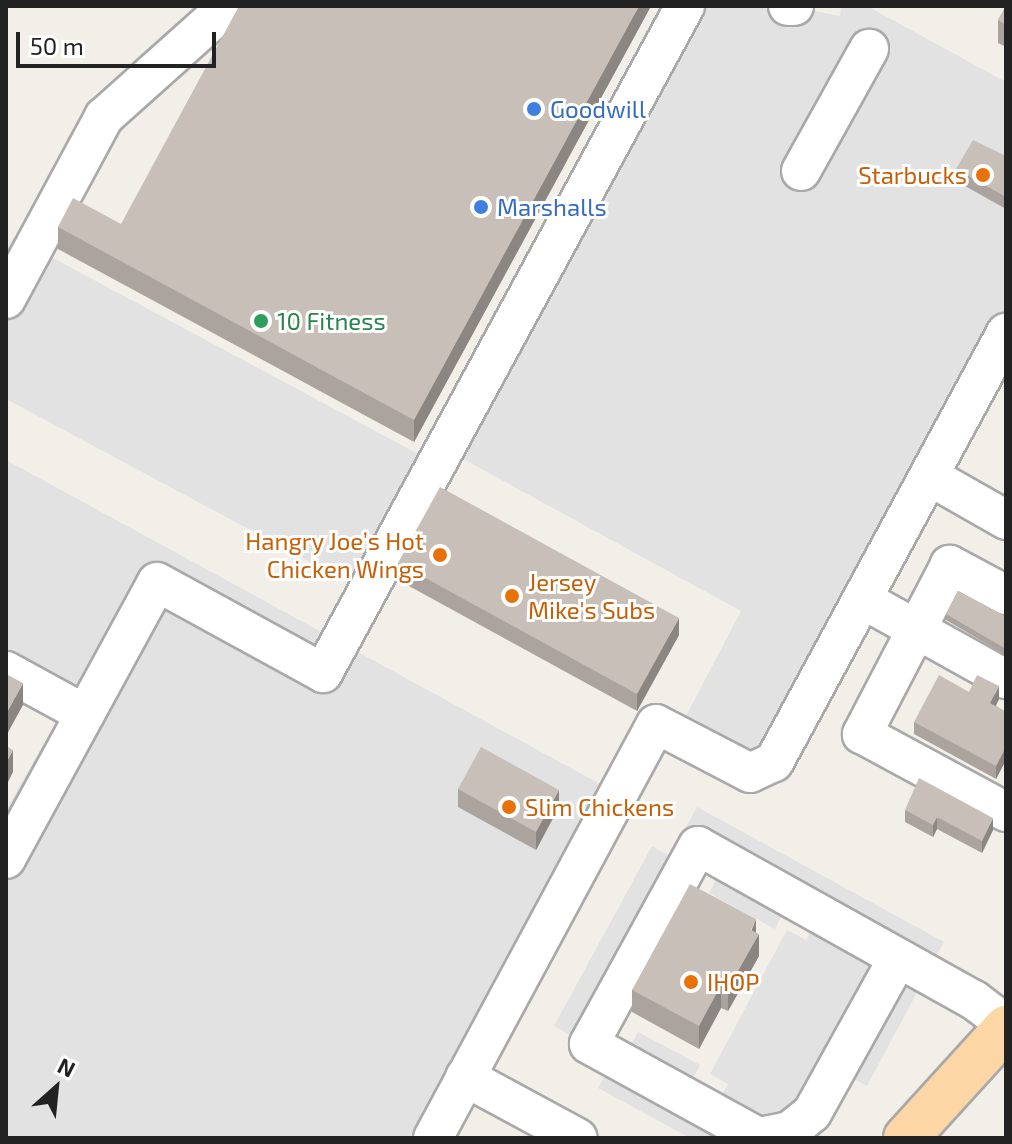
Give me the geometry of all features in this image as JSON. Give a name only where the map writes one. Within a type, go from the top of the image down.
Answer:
[{"type":"main road","points":[[906,1138],[1006,1026]]},
{"type":"lane","points":[[6,299],[104,117],[228,6]]},
{"type":"lane","points":[[6,859],[157,582],[323,673],[685,6]]},
{"type":"lane","points":[[788,6],[794,6]]},
{"type":"lane","points":[[801,171],[869,49]]},
{"type":"lane","points":[[433,1138],[656,724],[750,773],[774,762],[1006,333]]},
{"type":"lane","points":[[929,476],[1006,520]]},
{"type":"lane","points":[[1006,595],[950,565],[862,734],[1006,812]]},
{"type":"lane","points":[[862,599],[1006,679]]},
{"type":"lane","points":[[6,671],[85,714]]},
{"type":"lane","points":[[898,958],[812,1113],[790,1131],[758,1137],[589,1044],[698,846],[974,1000],[1006,1026]]},
{"type":"lane","points":[[465,1077],[578,1138]]},
{"type":"shaded area","points":[[689,6],[788,6],[840,16],[841,6],[867,6],[1006,82],[1006,340],[774,762],[676,735],[741,611],[445,449]]},
{"type":"shaded area","points":[[14,237],[420,455],[351,584],[6,399],[6,251]]},
{"type":"shaded area","points":[[6,460],[633,802],[449,1138],[6,1138],[6,810],[72,694],[6,656]]},
{"type":"shaded area","points":[[697,807],[944,942],[867,1086],[825,1063],[781,1138],[690,1138],[598,1088],[614,1059],[554,1026],[652,846],[670,856]],"holes":[[[704,866],[719,874],[709,893],[775,929],[785,909],[814,925],[806,940],[787,930],[710,1074],[728,1084],[719,1101],[690,1085],[700,1065],[638,1032],[628,1051],[609,1041]]]},
{"type":"building","points":[[239,6],[639,6],[414,420],[58,227],[73,198],[121,224]]},
{"type":"building","points":[[1006,6],[1006,25],[998,20]]},
{"type":"building","name":"Starbucks","points":[[973,140],[1006,156],[1006,197],[956,169]]},
{"type":"building","points":[[440,487],[679,618],[637,694],[398,563]]},
{"type":"building","points":[[958,591],[1006,617],[1006,649],[946,614]]},
{"type":"building","points":[[6,674],[23,683],[6,714]]},
{"type":"building","points":[[939,675],[969,692],[977,675],[999,686],[990,703],[1006,712],[1006,747],[996,766],[914,722]]},
{"type":"building","points":[[6,746],[13,750],[6,763]]},
{"type":"building","name":"Slim Chickens","points":[[481,747],[559,790],[536,832],[458,789]]},
{"type":"building","points":[[919,778],[993,818],[982,841],[937,817],[933,825],[905,810]]},
{"type":"building","name":"IHOP","points":[[690,884],[756,919],[751,930],[759,934],[728,989],[721,985],[699,1026],[632,990]]},
{"type":"place","name":"Goodwill","points":[[534,109]]},
{"type":"place","name":"Starbucks","points":[[983,175]]},
{"type":"place","name":"Marshalls","points":[[481,207]]},
{"type":"place","name":"10 Fitness","points":[[261,321]]},
{"type":"place","name":"Hangry Joe’s Hot Chicken Wings","points":[[440,555]]},
{"type":"place","name":"Jersey Mike's Subs","points":[[512,596]]},
{"type":"place","name":"Slim Chickens","points":[[509,807]]},
{"type":"place","name":"IHOP","points":[[691,982]]}]
